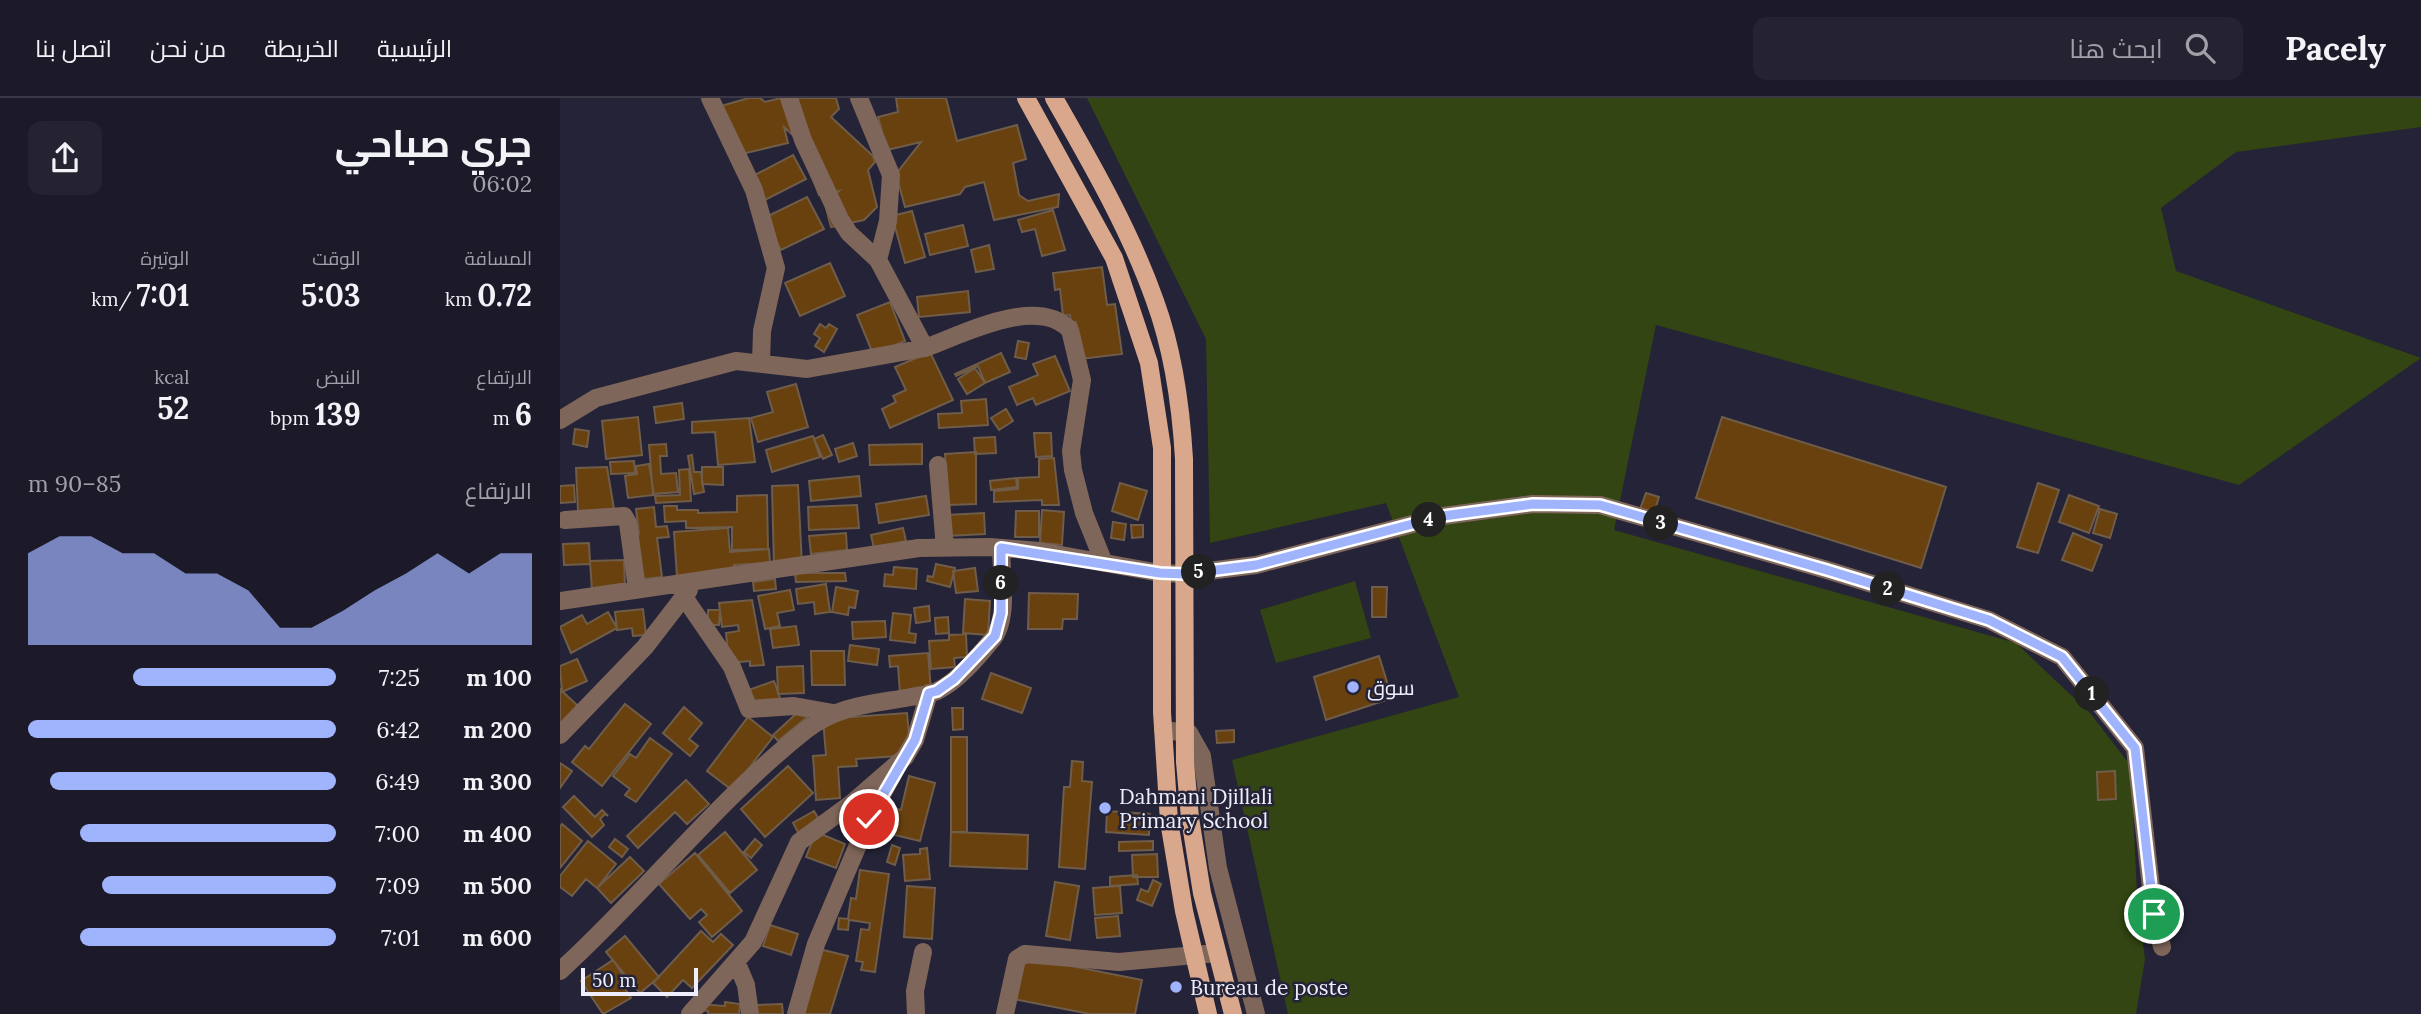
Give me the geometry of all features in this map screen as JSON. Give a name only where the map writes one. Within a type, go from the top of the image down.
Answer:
[{"type":"main road","points":[[1026,98],[1114,258],[1149,363],[1162,448],[1160,573],[1163,730],[1174,859],[1208,1014]]},
{"type":"main road","points":[[1054,98],[1131,245],[1161,323],[1181,421],[1185,731],[1190,818],[1202,893],[1233,1014]]},
{"type":"street","points":[[710,98],[754,190],[776,268],[762,331],[761,362]]},
{"type":"street","points":[[789,98],[803,140],[840,219],[849,233],[878,260],[925,348]]},
{"type":"street","points":[[859,98],[891,175],[888,221],[878,260]]},
{"type":"street","points":[[560,420],[596,398],[736,361],[807,369],[925,348],[1024,314],[1049,316],[1070,330],[1082,380],[1071,451],[1073,470],[1084,513],[1104,564]]},
{"type":"street","points":[[938,465],[945,548]]},
{"type":"street","points":[[560,601],[919,548],[1001,548],[1160,573],[1185,574],[1256,565],[1443,516],[1533,504],[1600,505],[1989,620],[2062,657],[2135,748],[2154,914],[2162,947]]},
{"type":"street","points":[[565,520],[624,516],[628,523],[637,589]]},
{"type":"street","points":[[560,971],[613,923],[697,830],[806,730],[833,713],[870,702],[937,691],[954,679],[995,636],[1001,613],[1001,548]]},
{"type":"street","points":[[560,735],[645,648],[695,581]]},
{"type":"street","points":[[684,597],[732,667],[749,709],[794,706],[833,713]]},
{"type":"street","points":[[796,1014],[816,944],[869,819],[897,765],[915,740],[929,693]]},
{"type":"street","points":[[1163,730],[1185,731],[1195,740],[1202,756],[1217,868],[1256,1014]]},
{"type":"street","points":[[690,1014],[753,942],[799,842],[897,765]]},
{"type":"street","points":[[916,1014],[915,991],[923,952]]},
{"type":"street","points":[[1004,1014],[1017,959],[1026,954],[1119,962],[1217,953]]},
{"type":"street","points":[[736,961],[746,985],[750,1014]]},
{"type":"green space","points":[[1087,98],[2421,98],[2421,127],[2236,152],[2161,208],[2176,271],[2421,358],[2239,485],[1656,325],[1614,530],[2016,643],[2090,713],[2131,766],[2137,895],[2145,959],[2136,1014],[1288,1014],[1232,760],[1459,697],[1386,503],[1210,543],[1206,339]]},
{"type":"green space","points":[[1355,581],[1371,638],[1276,663],[1260,610]]},
{"type":"building","points":[[749,98],[760,98],[765,102],[781,98],[836,98],[839,109],[831,117],[873,156],[875,162],[868,170],[877,207],[864,220],[831,227],[825,204],[839,191],[819,195],[798,140],[784,127],[788,143],[733,156],[721,106]]},
{"type":"building","points":[[896,98],[946,98],[957,141],[1017,125],[1026,159],[1013,163],[1019,195],[1028,201],[1059,194],[1058,207],[994,220],[984,182],[965,187],[960,194],[905,207],[896,174],[921,142],[887,150],[878,117],[898,112]]},
{"type":"building","points":[[793,155],[806,179],[765,200],[753,176]]},
{"type":"building","points":[[807,197],[824,229],[781,250],[764,218]]},
{"type":"building","points":[[1053,210],[1065,250],[1042,256],[1035,229],[1022,232],[1018,220]]},
{"type":"building","points":[[912,211],[925,257],[905,263],[892,216]]},
{"type":"building","points":[[963,225],[968,246],[930,255],[925,234]]},
{"type":"building","points":[[989,245],[994,269],[976,272],[971,250]]},
{"type":"building","points":[[830,263],[845,296],[800,316],[785,283]]},
{"type":"building","points":[[1102,267],[1107,305],[1115,304],[1122,354],[1081,359],[1076,322],[1071,323],[1070,315],[1063,316],[1060,289],[1055,290],[1053,273]]},
{"type":"building","points":[[968,291],[970,312],[919,317],[917,297]]},
{"type":"building","points":[[890,302],[905,341],[873,354],[857,315]]},
{"type":"building","points":[[820,324],[826,328],[829,324],[837,329],[824,352],[815,346],[820,338],[814,334]]},
{"type":"building","points":[[1018,341],[1029,343],[1026,359],[1015,357]]},
{"type":"building","points":[[930,352],[953,400],[890,428],[882,409],[896,402],[893,396],[906,390],[895,367]]},
{"type":"building","points":[[1001,353],[1010,372],[985,383],[978,366],[956,376],[955,374]]},
{"type":"building","points":[[1055,356],[1070,391],[1036,405],[1033,398],[1017,405],[1009,387],[1038,375],[1033,364]]},
{"type":"building","points":[[975,368],[985,383],[967,394],[958,379]]},
{"type":"building","points":[[796,384],[808,427],[758,442],[751,418],[773,412],[767,392]]},
{"type":"building","points":[[986,399],[988,425],[939,428],[938,414],[962,413],[961,401]]},
{"type":"building","points":[[682,403],[684,419],[656,423],[654,407]]},
{"type":"building","points":[[1006,409],[1013,421],[999,430],[991,418]]},
{"type":"building","points":[[638,417],[642,455],[606,459],[602,421]]},
{"type":"building","points":[[1722,417],[1946,487],[1921,568],[1696,498]]},
{"type":"building","points":[[749,418],[755,462],[718,465],[715,432],[692,433],[692,422]]},
{"type":"building","points":[[575,429],[589,431],[587,447],[573,444]]},
{"type":"building","points":[[1034,433],[1051,433],[1052,456],[1036,457]]},
{"type":"building","points":[[823,435],[832,455],[823,459],[814,439]]},
{"type":"building","points":[[813,436],[820,457],[772,472],[766,450]]},
{"type":"building","points":[[995,437],[996,453],[975,454],[974,438]]},
{"type":"building","points":[[853,443],[857,456],[839,462],[835,449]]},
{"type":"building","points":[[666,444],[667,456],[660,456],[661,474],[676,473],[678,492],[653,494],[649,445]]},
{"type":"building","points":[[922,444],[922,464],[870,465],[869,445]]},
{"type":"building","points":[[976,452],[976,504],[948,505],[945,454]]},
{"type":"building","points":[[692,455],[694,472],[701,472],[704,492],[694,494],[688,456]]},
{"type":"building","points":[[1054,458],[1059,505],[1042,505],[1042,500],[994,502],[994,491],[1018,489],[1018,478],[1039,477],[1039,459]]},
{"type":"building","points":[[634,461],[635,473],[611,474],[610,462]]},
{"type":"building","points":[[649,464],[654,495],[628,498],[625,476],[637,474],[636,466]]},
{"type":"building","points":[[607,467],[614,509],[578,511],[576,468]]},
{"type":"building","points":[[702,467],[723,467],[723,485],[702,484]]},
{"type":"building","points":[[689,469],[691,501],[656,503],[655,496],[680,495],[679,470]]},
{"type":"building","points":[[859,476],[861,496],[811,501],[809,481]]},
{"type":"building","points":[[1016,478],[1017,487],[991,490],[990,481]]},
{"type":"building","points":[[1120,483],[1147,491],[1138,520],[1112,511]]},
{"type":"building","points":[[2038,483],[2059,490],[2038,553],[2017,547]]},
{"type":"building","points":[[574,485],[575,502],[560,503],[560,486]]},
{"type":"building","points":[[798,485],[802,566],[774,567],[772,486]]},
{"type":"building","points":[[1646,493],[1659,497],[1654,513],[1640,509]]},
{"type":"building","points":[[767,495],[768,549],[732,550],[732,527],[686,528],[686,521],[665,522],[664,506],[677,506],[677,510],[698,510],[698,513],[737,512],[737,496]]},
{"type":"building","points":[[2069,495],[2099,506],[2089,533],[2059,522]]},
{"type":"building","points":[[926,496],[929,515],[879,523],[876,504]]},
{"type":"building","points":[[857,505],[859,528],[809,530],[808,507]]},
{"type":"building","points":[[654,507],[656,527],[667,526],[669,537],[657,538],[662,577],[635,580],[629,536],[639,534],[636,509]]},
{"type":"building","points":[[2100,509],[2117,514],[2110,538],[2093,533]]},
{"type":"building","points":[[1042,510],[1064,512],[1062,545],[1040,543]]},
{"type":"building","points":[[1016,511],[1039,511],[1039,537],[1015,537]]},
{"type":"building","points":[[984,513],[985,534],[947,536],[946,515]]},
{"type":"building","points":[[1113,522],[1126,524],[1124,540],[1111,538]]},
{"type":"building","points":[[1131,525],[1143,525],[1143,537],[1132,538]]},
{"type":"building","points":[[728,528],[730,552],[769,549],[770,563],[734,565],[735,574],[677,577],[674,532]]},
{"type":"building","points":[[903,528],[906,541],[874,548],[871,535]]},
{"type":"building","points":[[846,533],[847,550],[811,554],[809,536]]},
{"type":"building","points":[[2073,533],[2102,545],[2092,571],[2062,560]]},
{"type":"building","points":[[589,543],[590,564],[564,565],[563,544]]},
{"type":"building","points":[[624,560],[625,588],[592,590],[590,561]]},
{"type":"building","points":[[936,564],[955,568],[950,587],[927,581],[928,576],[933,577]]},
{"type":"building","points":[[894,567],[917,569],[916,589],[884,586],[885,574],[893,575]]},
{"type":"building","points":[[975,568],[978,591],[956,593],[953,571]]},
{"type":"building","points":[[795,573],[845,573],[846,581],[796,582]]},
{"type":"building","points":[[775,579],[776,589],[754,591],[753,582]]},
{"type":"building","points":[[826,584],[830,612],[815,614],[814,602],[798,604],[796,589]]},
{"type":"building","points":[[836,587],[858,591],[855,608],[849,607],[848,615],[832,612]]},
{"type":"building","points":[[1372,587],[1387,587],[1386,617],[1372,617]]},
{"type":"building","points":[[790,590],[794,610],[777,613],[780,626],[765,629],[758,596]]},
{"type":"building","points":[[1029,593],[1078,594],[1077,619],[1063,619],[1062,629],[1028,629]]},
{"type":"building","points":[[965,599],[990,601],[988,635],[963,633]]},
{"type":"building","points":[[752,600],[764,665],[750,666],[750,661],[729,663],[726,633],[739,631],[738,625],[722,627],[719,603]]},
{"type":"building","points":[[929,606],[930,621],[916,623],[914,608]]},
{"type":"building","points":[[643,609],[646,635],[633,636],[632,628],[617,630],[615,612]]},
{"type":"building","points":[[708,610],[720,610],[719,625],[708,625]]},
{"type":"building","points":[[608,612],[617,628],[571,653],[560,627],[582,615],[587,624]]},
{"type":"building","points":[[893,613],[911,615],[909,633],[916,634],[915,643],[890,640]]},
{"type":"building","points":[[948,617],[949,633],[936,634],[935,618]]},
{"type":"building","points":[[885,621],[886,637],[853,639],[852,622]]},
{"type":"building","points":[[796,626],[799,645],[773,648],[770,629]]},
{"type":"building","points":[[966,634],[967,657],[954,658],[955,667],[931,669],[929,641],[949,640],[949,635]]},
{"type":"building","points":[[850,645],[879,649],[877,665],[848,661]]},
{"type":"building","points":[[811,651],[844,651],[845,685],[812,685]]},
{"type":"building","points":[[928,653],[931,691],[900,693],[898,666],[890,667],[889,656]]},
{"type":"building","name":"سوق","points":[[1379,656],[1392,698],[1326,720],[1314,677]]},
{"type":"building","points":[[577,659],[587,681],[562,692],[560,666]]},
{"type":"building","points":[[803,666],[804,693],[778,694],[777,667]]},
{"type":"building","points":[[991,673],[1031,688],[1022,713],[982,699]]},
{"type":"building","points":[[774,681],[780,698],[750,710],[743,692]]},
{"type":"building","points":[[560,689],[578,706],[560,726]]},
{"type":"building","points":[[810,701],[817,709],[778,741],[773,735]]},
{"type":"building","points":[[625,704],[651,724],[602,786],[572,762],[585,746],[589,749]]},
{"type":"building","points":[[684,707],[702,723],[689,739],[698,746],[690,756],[663,733]]},
{"type":"building","points":[[952,708],[963,708],[963,729],[953,730]]},
{"type":"building","points":[[907,713],[911,755],[856,759],[857,766],[838,767],[840,798],[816,800],[813,756],[826,755],[823,719]]},
{"type":"building","points":[[748,717],[773,737],[732,790],[707,771]]},
{"type":"building","points":[[1234,730],[1234,742],[1217,743],[1216,731]]},
{"type":"building","points":[[951,737],[967,737],[967,832],[951,832]]},
{"type":"building","points":[[650,738],[672,754],[636,802],[625,795],[630,789],[613,776],[630,754],[636,758]]},
{"type":"building","points":[[1072,761],[1083,762],[1082,781],[1092,782],[1085,869],[1059,867],[1064,787],[1070,787]]},
{"type":"building","points":[[560,763],[572,771],[560,788]]},
{"type":"building","points":[[788,766],[813,793],[765,837],[741,809]]},
{"type":"building","points":[[2115,771],[2116,799],[2098,800],[2097,772]]},
{"type":"building","points":[[909,776],[935,783],[920,841],[878,831],[880,822],[885,824],[890,807],[901,810]]},
{"type":"building","points":[[686,780],[709,804],[687,824],[675,812],[638,848],[627,836]]},
{"type":"building","points":[[574,796],[595,817],[602,810],[608,816],[605,814],[600,819],[604,825],[592,837],[563,807]]},
{"type":"building","points":[[814,811],[820,821],[799,834],[793,823]]},
{"type":"building","points":[[1107,811],[1150,814],[1149,835],[1106,832]]},
{"type":"building","points":[[562,824],[582,841],[560,868],[560,827]]},
{"type":"building","points":[[725,832],[757,870],[730,893],[698,855]]},
{"type":"building","points":[[816,832],[845,844],[836,868],[806,857]]},
{"type":"building","points":[[951,832],[1028,835],[1027,869],[950,866]]},
{"type":"building","points":[[615,839],[628,849],[622,857],[609,847]]},
{"type":"building","points":[[755,839],[762,845],[751,858],[744,852]]},
{"type":"building","points":[[588,841],[616,864],[597,888],[586,879],[572,896],[560,887],[560,876]]},
{"type":"building","points":[[1153,841],[1153,850],[1119,851],[1119,842]]},
{"type":"building","points":[[892,845],[900,848],[895,865],[887,862]]},
{"type":"building","points":[[927,848],[930,879],[905,881],[903,855],[920,854],[920,849]]},
{"type":"building","points":[[695,853],[742,911],[712,937],[699,922],[707,915],[701,909],[690,919],[659,884]]},
{"type":"building","points":[[1157,854],[1158,877],[1133,877],[1132,855]]},
{"type":"building","points":[[630,857],[644,871],[611,903],[597,888]]},
{"type":"building","points":[[860,870],[889,874],[875,972],[861,970],[863,962],[856,961],[861,929],[869,930],[870,923],[849,920],[848,930],[838,929],[839,918],[848,919],[851,898],[856,899]]},
{"type":"building","points":[[1137,875],[1138,884],[1110,886],[1110,877]]},
{"type":"building","points":[[1153,880],[1161,884],[1152,906],[1137,900],[1141,889],[1148,892]]},
{"type":"building","points":[[1055,882],[1079,886],[1070,940],[1046,936]]},
{"type":"building","points":[[907,886],[935,888],[932,939],[904,937]]},
{"type":"building","points":[[1120,886],[1122,913],[1095,915],[1093,888]]},
{"type":"building","points":[[2177,908],[2180,917],[2166,922],[2163,912]]},
{"type":"building","points":[[1118,916],[1120,936],[1097,938],[1095,918]]},
{"type":"building","points":[[770,925],[798,934],[791,955],[763,946]]},
{"type":"building","points":[[701,931],[713,942],[721,934],[733,945],[692,988],[683,980],[667,997],[653,983]]},
{"type":"building","points":[[625,936],[659,977],[640,993],[606,952]]},
{"type":"building","points":[[819,949],[848,956],[830,1014],[804,1014]]},
{"type":"building","points":[[1016,955],[1142,980],[1135,1014],[1090,1014],[1008,998]]},
{"type":"building","points":[[613,960],[625,978],[620,981],[631,998],[603,1014],[581,981]]},
{"type":"building","points":[[725,1002],[740,1004],[739,1014],[708,1014],[708,1011],[699,1010],[699,1004],[725,1006]]},
{"type":"building","points":[[782,1004],[783,1014],[755,1014],[755,1005]]},
{"type":"place","name":"سوق","points":[[1353,687]]},
{"type":"place","name":"Dahmani Djillali Primary School","points":[[1105,808]]},
{"type":"place","name":"Bureau de poste","points":[[1176,987]]},
{"type":"route","points":[[869,819],[897,765],[915,740],[929,693],[937,691],[954,679],[995,636],[1001,613],[1001,548],[1039,551],[1160,573],[1185,574],[1256,565],[1443,516],[1533,504],[1600,505],[1989,620],[2062,657],[2135,748],[2154,914]]}]
